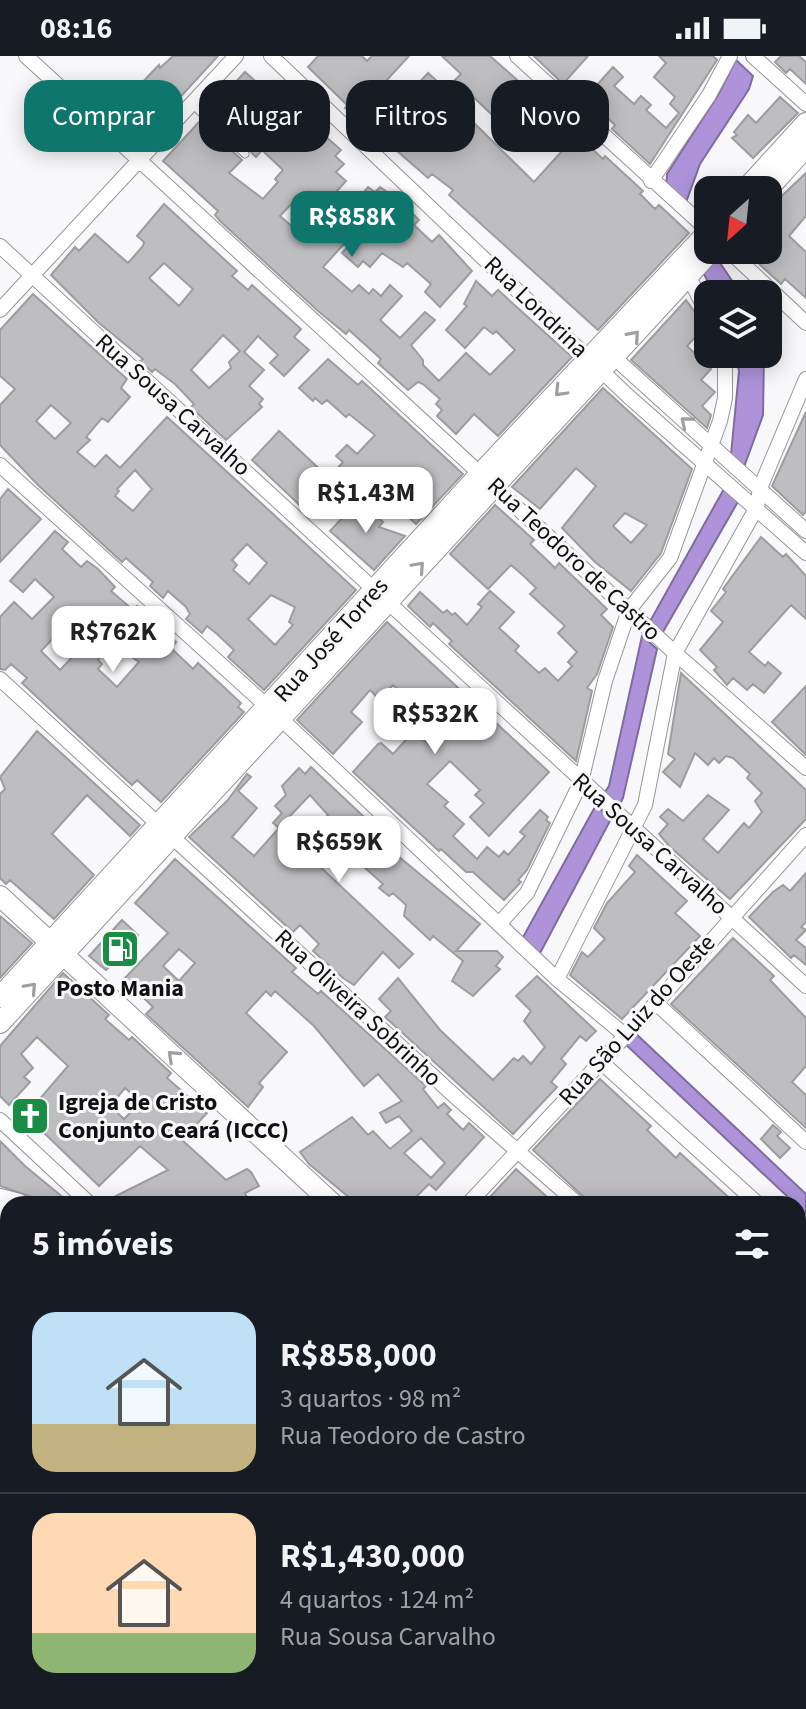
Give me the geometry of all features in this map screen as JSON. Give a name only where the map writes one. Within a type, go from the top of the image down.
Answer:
[{"type":"street","name":"Rua Teodoro de Castro","points":[[26,56],[675,653],[806,768]]},
{"type":"street","points":[[0,310],[236,56]]},
{"type":"street","name":"Rua Londrina","points":[[271,56],[602,359],[703,461],[806,553]]},
{"type":"street","points":[[517,56],[694,219]]},
{"type":"street","points":[[651,181],[709,95],[730,56]]},
{"type":"street","points":[[760,58],[806,104]]},
{"type":"street","points":[[758,176],[806,123]]},
{"type":"street","points":[[780,176],[806,147]]},
{"type":"street","name":"Rua Sousa Carvalho","points":[[0,246],[806,986]]},
{"type":"street","name":"Rua José Torres","points":[[602,359],[694,248]]},
{"type":"street","name":"Rua José Torres","points":[[56,948],[488,479],[602,359],[699,264]]},
{"type":"street","points":[[743,264],[806,323]]},
{"type":"street","points":[[688,275],[694,287]]},
{"type":"street","name":"Rua Londrina","points":[[602,359],[712,443],[806,531]]},
{"type":"street","points":[[499,924],[527,893],[581,782],[605,681],[629,610],[654,583],[670,558],[712,443],[725,398],[725,368]]},
{"type":"street","points":[[557,979],[635,829],[654,773],[675,653],[757,507],[760,488],[806,379]]},
{"type":"street","points":[[0,465],[274,713],[557,979],[626,1036]]},
{"type":"street","name":"Rua Oliveira Sobrinho","points":[[0,679],[447,1090],[569,1196]]},
{"type":"street","name":"Rua São Luiz do Oeste","points":[[481,1196],[518,1150],[626,1036],[806,835]]},
{"type":"street","points":[[0,896],[324,1196]]},
{"type":"street","points":[[0,997],[56,948]]},
{"type":"street","points":[[0,1023],[56,948]]},
{"type":"street","points":[[656,1003],[806,1142]]},
{"type":"street","points":[[600,1061],[749,1196]]},
{"type":"street","points":[[0,1120],[81,1196]]},
{"type":"lane","points":[[192,104],[245,154]]},
{"type":"shaded area","points":[[736,60],[753,76],[749,89],[700,164],[684,208],[666,191],[667,174],[718,95]]},
{"type":"shaded area","points":[[710,264],[721,264],[732,280],[707,280],[703,272]]},
{"type":"shaded area","points":[[738,368],[764,368],[763,415],[744,467],[731,455]]},
{"type":"shaded area","points":[[725,487],[739,500],[660,637],[648,625]]},
{"type":"shaded area","points":[[642,636],[657,649],[623,798],[617,810],[602,796],[609,786]]},
{"type":"shaded area","points":[[596,805],[611,819],[539,955],[522,939]]},
{"type":"shaded area","points":[[633,1031],[806,1196],[787,1196],[623,1042]]},
{"type":"building","points":[[173,56],[218,56],[183,94],[183,80],[145,80],[159,65],[160,68]]},
{"type":"building","points":[[318,56],[362,56],[367,61],[372,56],[409,56],[387,80],[346,80],[346,104],[330,88],[330,80],[321,80],[308,67]]},
{"type":"building","points":[[442,56],[490,56],[517,80],[491,80],[491,114],[475,99],[475,80],[455,80],[461,74]]},
{"type":"building","points":[[534,56],[588,56],[567,80],[559,80]]},
{"type":"building","points":[[659,56],[713,56],[717,60],[650,164],[612,129],[615,125],[609,120],[609,80],[601,80],[613,67],[623,77],[614,86],[634,104],[641,96],[651,105],[646,110],[666,128],[679,113],[670,104],[675,97],[654,77],[666,63]]},
{"type":"building","points":[[781,56],[799,56],[806,62],[806,84],[790,69],[786,73],[775,62]]},
{"type":"building","points":[[245,72],[254,80],[238,80]]},
{"type":"building","points":[[428,73],[436,80],[422,80]]},
{"type":"building","points":[[780,97],[798,113],[753,158],[732,138],[737,135],[734,132],[748,115],[756,123]]},
{"type":"building","points":[[199,122],[199,152],[233,152],[242,160],[229,173],[263,199],[278,182],[275,179],[283,170],[264,152],[330,152],[330,140],[341,150],[335,156],[344,164],[336,172],[346,181],[314,216],[344,244],[323,267],[352,292],[359,285],[369,294],[373,289],[381,296],[390,285],[402,296],[380,320],[400,338],[425,312],[435,320],[411,345],[423,360],[423,365],[439,381],[466,353],[490,375],[515,350],[496,331],[493,334],[484,327],[465,348],[446,330],[467,306],[464,304],[476,281],[492,296],[498,290],[572,357],[498,436],[474,414],[456,434],[437,416],[442,410],[436,404],[440,399],[418,382],[408,390],[378,363],[381,359],[349,330],[346,334],[318,311],[220,221],[215,215],[218,211],[163,161],[171,152],[183,152],[183,139]],"holes":[[[296,199],[311,214],[296,230],[280,216]]]},
{"type":"building","points":[[475,124],[491,140],[491,152],[504,152],[534,182],[561,152],[595,152],[603,159],[605,156],[643,191],[640,194],[655,209],[659,205],[689,233],[598,330],[449,195],[453,190],[432,174],[428,178],[398,152],[475,152]]},
{"type":"building","points":[[806,173],[806,216],[789,236],[806,252],[806,298],[785,279],[782,283],[782,280],[777,280],[759,264],[782,264],[782,196]]},
{"type":"building","points":[[368,187],[375,192],[380,187],[390,194],[385,200],[404,218],[410,211],[419,220],[414,225],[432,242],[439,235],[472,271],[440,307],[425,292],[431,284],[407,263],[403,267],[382,253],[370,267],[363,261],[358,267],[342,253],[365,228],[346,214]]},
{"type":"building","points":[[164,204],[237,271],[232,276],[248,290],[252,285],[301,329],[294,337],[309,350],[284,376],[270,363],[278,355],[258,336],[244,352],[264,370],[249,386],[263,399],[259,404],[262,407],[226,440],[191,407],[194,404],[175,384],[155,369],[152,372],[140,361],[143,359],[99,323],[51,275],[75,247],[79,251],[95,234],[128,263],[143,246],[144,242],[137,236]],"holes":[[[164,263],[193,289],[179,306],[149,278]],[[223,335],[240,351],[229,362],[231,368],[209,388],[191,370]]]},
{"type":"building","points":[[33,294],[127,379],[121,388],[130,397],[108,422],[102,418],[86,437],[90,440],[77,452],[95,467],[106,455],[120,468],[167,417],[356,590],[264,690],[228,657],[234,650],[217,634],[207,626],[202,633],[186,619],[190,614],[186,607],[168,591],[163,598],[150,586],[153,582],[126,558],[122,562],[38,485],[0,445],[0,405],[15,389],[0,376],[0,330]],"holes":[[[51,405],[71,423],[55,439],[36,421]],[[135,470],[152,489],[133,511],[115,496],[119,491],[117,489]],[[247,544],[267,563],[249,584],[233,570],[237,565],[232,560]],[[271,595],[295,607],[289,622],[293,625],[275,645],[248,619]]]},
{"type":"building","points":[[686,300],[694,311],[694,338],[687,346],[694,353],[694,368],[711,369],[701,380],[715,392],[702,406],[711,415],[707,428],[631,360]]},
{"type":"building","points":[[328,359],[358,385],[362,381],[463,474],[416,524],[371,483],[363,492],[346,476],[308,513],[252,460],[279,431],[329,478],[343,462],[336,456],[347,445],[357,454],[375,435],[349,414],[346,417],[327,400],[322,404],[315,398],[313,401],[299,388]]},
{"type":"building","points":[[603,388],[692,469],[661,553],[631,591],[595,562],[562,528],[596,486],[576,468],[540,509],[512,487]],"holes":[[[625,513],[647,525],[631,543],[613,526]]]},
{"type":"building","points":[[806,412],[806,511],[803,515],[772,486]]},
{"type":"building","points":[[8,489],[41,519],[0,562],[0,499]]},
{"type":"building","points":[[359,500],[383,522],[379,527],[405,536],[374,570],[330,531]]},
{"type":"building","points":[[495,505],[534,540],[530,544],[555,568],[559,563],[607,609],[601,615],[613,627],[597,674],[587,688],[592,691],[576,761],[449,644],[452,641],[433,623],[430,627],[408,606],[420,592],[443,613],[447,610],[452,615],[455,613],[467,625],[482,607],[478,604],[490,591],[514,612],[499,628],[519,646],[515,651],[539,673],[545,668],[558,681],[572,666],[568,662],[577,652],[558,633],[565,626],[530,594],[536,588],[526,578],[511,565],[488,589],[450,554]]},
{"type":"building","points":[[55,531],[68,542],[62,549],[81,567],[87,561],[98,569],[115,587],[111,591],[133,610],[137,606],[176,642],[171,648],[193,669],[198,663],[241,703],[238,707],[244,712],[161,802],[137,780],[132,785],[84,741],[22,683],[27,678],[11,664],[5,670],[0,669],[0,617],[14,602],[32,619],[54,597],[35,579],[23,592],[10,581]],"holes":[[[62,629],[82,647],[60,670],[41,651]],[[111,643],[139,662],[117,687],[98,669],[102,664],[98,660]]]},
{"type":"building","points":[[761,537],[783,557],[786,554],[806,576],[806,619],[791,605],[749,652],[765,666],[768,662],[781,673],[764,693],[753,684],[747,690],[733,678],[727,685],[714,670],[717,667],[700,650],[723,622],[711,611]]},
{"type":"building","points":[[387,622],[549,772],[489,836],[470,817],[484,803],[475,795],[480,790],[450,761],[427,784],[448,802],[444,806],[464,824],[453,836],[477,859],[487,847],[499,857],[504,851],[508,855],[525,836],[520,832],[540,810],[548,817],[546,820],[550,823],[527,870],[518,880],[521,882],[504,900],[473,872],[466,872],[441,849],[439,851],[353,772],[378,744],[381,743],[393,754],[414,731],[430,746],[445,730],[424,711],[393,685],[379,699],[370,690],[351,712],[362,722],[333,754],[297,720]]},
{"type":"building","points":[[681,673],[806,790],[806,819],[730,899],[659,834],[668,824],[660,817],[668,809],[683,821],[708,795],[729,810],[703,839],[718,853],[744,823],[749,828],[762,812],[755,801],[762,793],[747,778],[750,774],[733,758],[726,756],[719,763],[714,758],[708,765],[695,753],[680,787],[663,772],[675,759],[668,754]]},
{"type":"building","points":[[806,686],[806,755],[772,722]]},
{"type":"building","points":[[37,731],[140,825],[130,836],[87,795],[52,834],[94,875],[54,919],[10,880],[6,884],[0,878],[0,794],[5,789],[0,777]]},
{"type":"building","points":[[311,767],[396,847],[393,850],[398,856],[480,924],[456,951],[497,951],[503,957],[496,966],[500,969],[473,996],[452,981],[463,961],[433,936],[430,940],[404,916],[406,905],[393,893],[389,896],[379,888],[383,884],[318,826],[328,815],[310,795],[290,816],[310,834],[299,847],[413,954],[399,968],[383,952],[354,985],[313,951],[319,944],[300,925],[293,932],[189,837],[227,801],[247,774],[251,777],[238,791],[257,808],[232,837],[254,856],[279,828],[273,823],[282,813],[275,806],[286,795],[282,786],[299,768],[305,774]]},
{"type":"building","points":[[637,855],[687,901],[675,913],[700,936],[622,1019],[570,975],[582,952],[588,957],[605,939],[594,928],[607,903],[635,872],[629,866]]},
{"type":"building","points":[[175,859],[296,968],[292,972],[318,994],[321,991],[426,1086],[423,1089],[438,1108],[444,1103],[451,1110],[447,1114],[463,1130],[469,1123],[484,1137],[436,1190],[429,1184],[417,1196],[347,1196],[309,1164],[300,1152],[352,1117],[368,1135],[373,1131],[390,1149],[412,1131],[399,1116],[386,1123],[380,1113],[402,1101],[378,1074],[364,1086],[314,1026],[275,991],[271,996],[266,991],[246,1013],[287,1052],[259,1083],[263,1087],[248,1107],[146,1014],[153,1007],[124,979],[168,933],[135,903]],"holes":[[[179,949],[195,963],[179,981],[163,966]],[[421,1138],[445,1163],[431,1178],[404,1153]]]},
{"type":"building","points":[[806,873],[806,922],[801,927],[806,930],[796,940],[806,948],[806,965],[794,955],[791,958],[749,917],[773,892],[783,885],[790,891]]},
{"type":"building","points":[[0,916],[32,943],[0,978]]},
{"type":"building","points":[[122,920],[138,935],[106,970],[89,956]]},
{"type":"building","points":[[733,938],[774,976],[770,980],[806,1018],[806,1066],[792,1082],[806,1095],[806,1128],[671,1004]]},
{"type":"building","points":[[63,973],[109,1015],[105,1019],[129,1040],[132,1037],[171,1073],[167,1078],[207,1113],[182,1140],[226,1180],[247,1169],[259,1186],[245,1193],[246,1196],[116,1196],[168,1170],[140,1146],[99,1186],[26,1115],[68,1066],[37,1037],[21,1054],[33,1068],[24,1077],[30,1082],[9,1105],[0,1096],[0,1046]],"holes":[[[125,1088],[141,1102],[124,1119],[110,1106]]]},
{"type":"building","points":[[537,976],[596,1031],[586,1041],[580,1036],[561,1059],[566,1064],[551,1082],[557,1087],[513,1134],[385,1017],[391,1011],[379,999],[398,978],[440,1030],[493,1080],[514,1058],[518,1061],[523,1056],[531,1064],[545,1047],[524,1021],[531,1011],[516,996]]},
{"type":"building","points":[[600,1079],[651,1126],[647,1130],[676,1158],[680,1153],[727,1196],[582,1196],[533,1150]]},
{"type":"building","points":[[773,1125],[781,1132],[777,1136],[790,1148],[780,1158],[761,1139]]},
{"type":"building","points":[[0,1141],[61,1196],[29,1196],[0,1186]]},
{"type":"building","points":[[516,1169],[546,1196],[491,1196]]},
{"type":"place","name":"Posto Mania","points":[[120,949]]},
{"type":"place","name":"Igreja de Cristo Conjunto Ceará (ICCC)","points":[[30,1116]]}]
